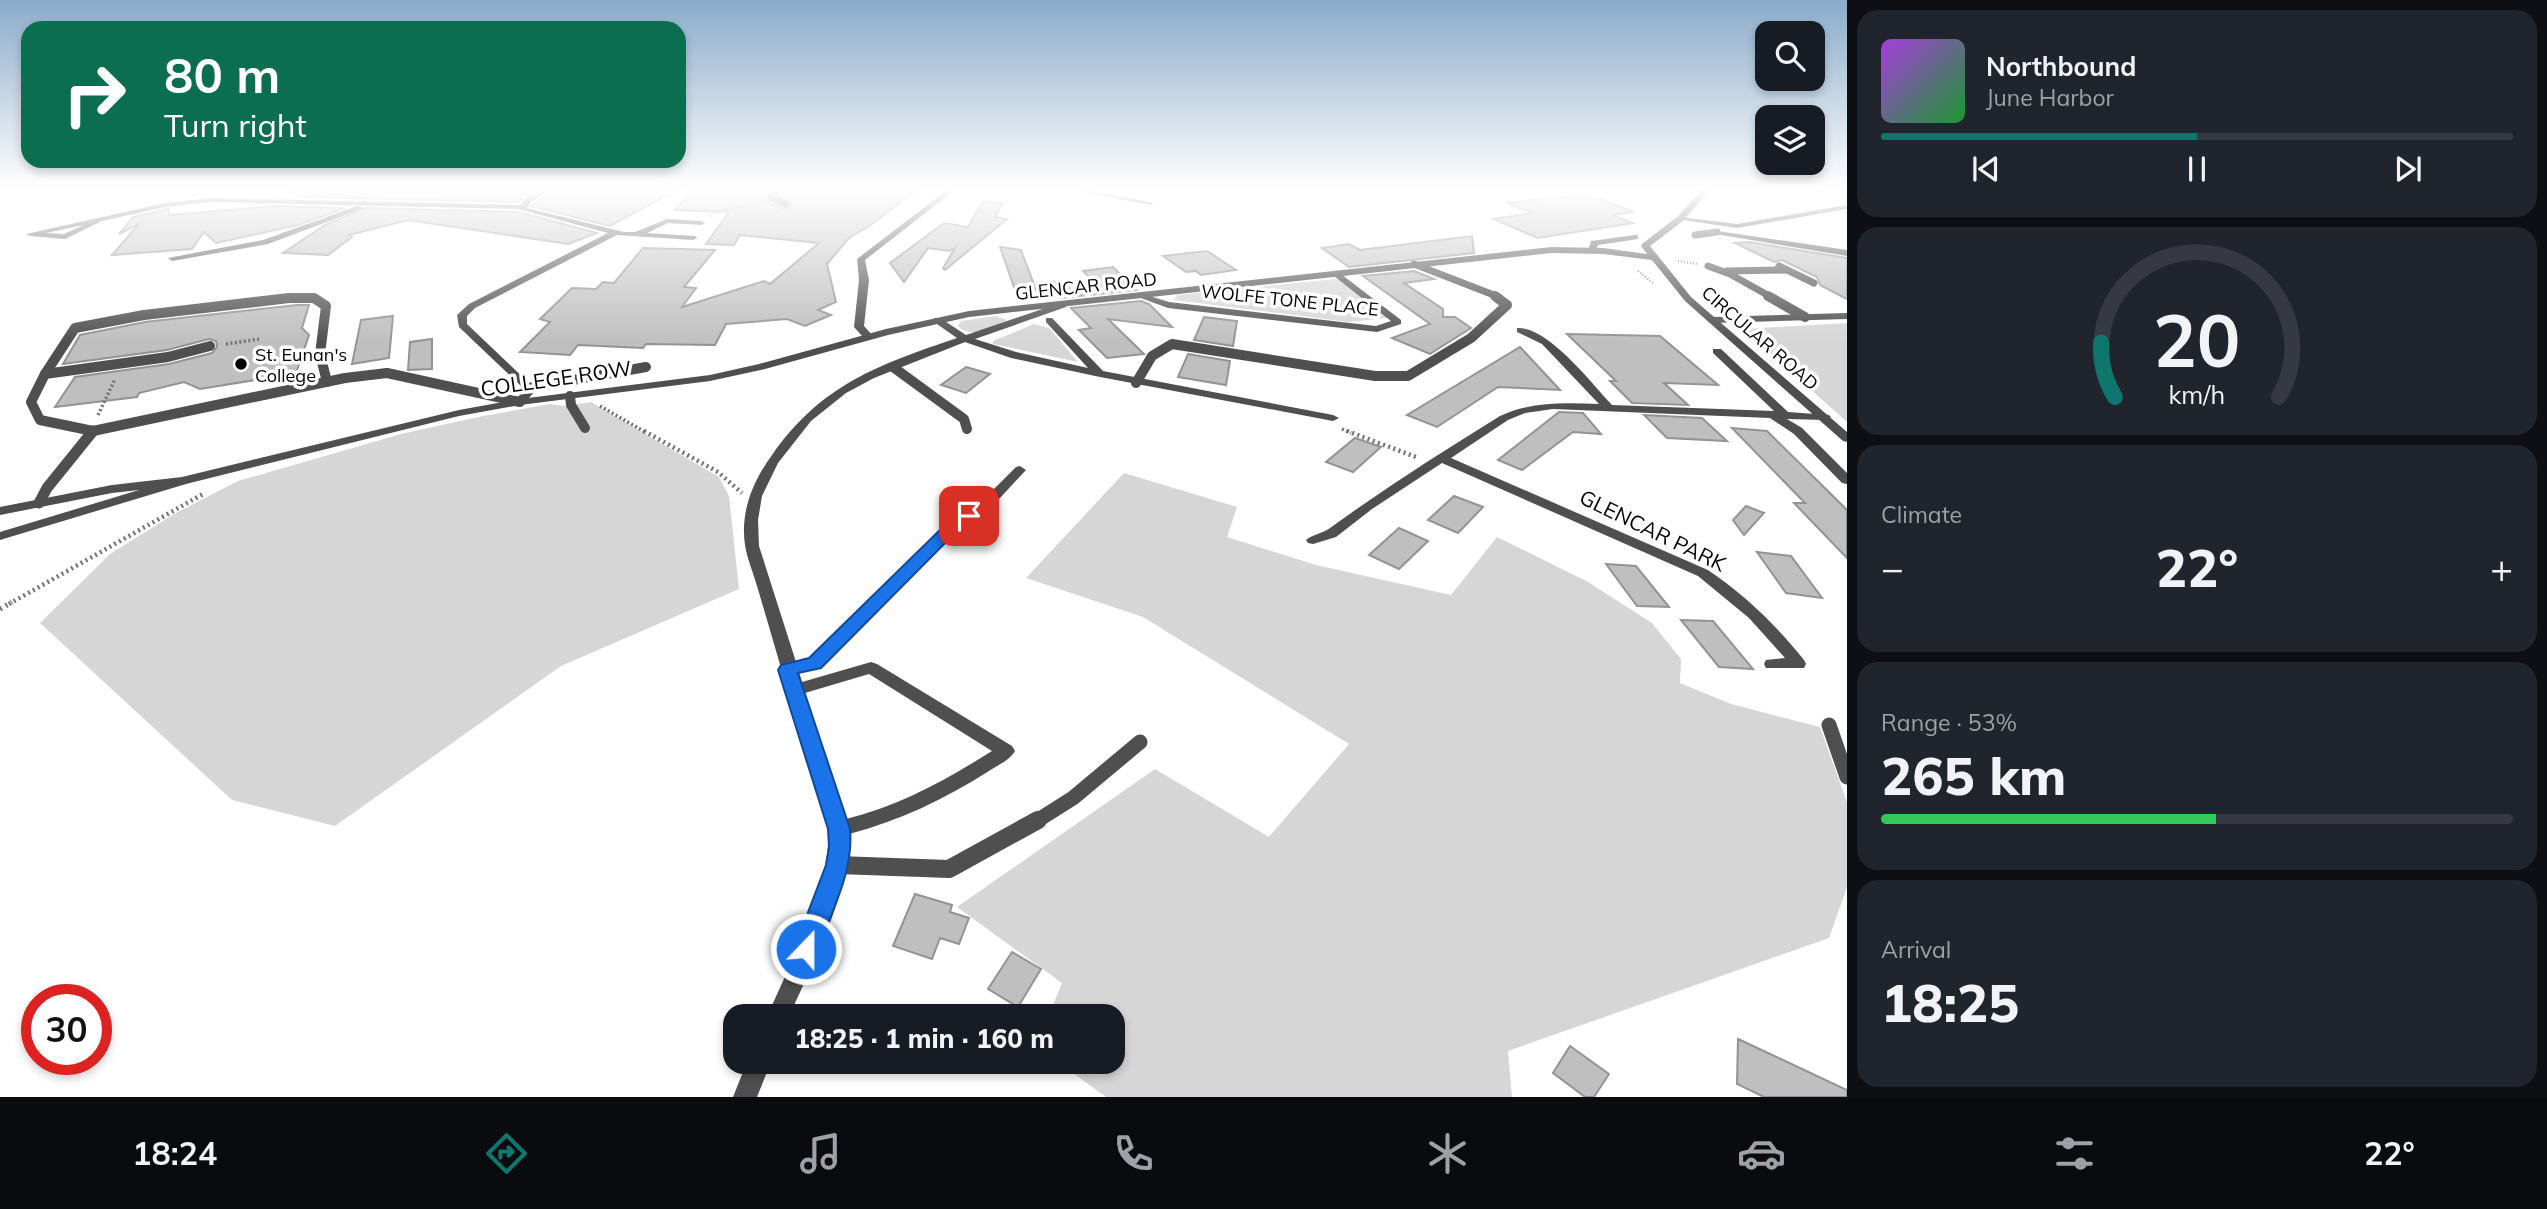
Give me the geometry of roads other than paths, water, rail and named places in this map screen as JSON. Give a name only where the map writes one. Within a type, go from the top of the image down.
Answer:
[{"type":"street","points":[[172,258],[267,241]]},
{"type":"street","points":[[520,402],[528,388],[462,325],[462,315],[472,306],[599,241]]},
{"type":"street","points":[[868,336],[859,327],[864,280],[861,259],[884,241]]},
{"type":"street","points":[[1592,251],[1594,243],[1606,241]]},
{"type":"street","points":[[1661,247],[1665,241]]},
{"type":"street","points":[[1772,241],[1847,253]]},
{"type":"street","name":"GLENCAR ROAD","points":[[937,320],[1008,309],[1143,297],[1551,250],[1592,251],[1661,247]]},
{"type":"street","name":"CIRCULAR ROAD","points":[[1661,247],[1688,299],[1847,438]]},
{"type":"street","points":[[1830,251],[1847,260]]},
{"type":"street","name":"WOLFE TONE PLACE","points":[[1143,297],[1168,305],[1377,330],[1398,322],[1337,274]]},
{"type":"street","points":[[783,1004],[838,865],[839,829],[752,546],[750,512],[754,498],[769,467],[818,407],[848,388],[893,367],[1063,305]]},
{"type":"street","points":[[1008,309],[1023,320]]},
{"type":"street","points":[[1712,320],[1847,316]]},
{"type":"street","points":[[937,320],[968,339],[1136,383],[1333,418]]},
{"type":"street","name":"COLLEGE ROW","points":[[0,536],[182,481],[459,413],[520,402],[723,375],[792,360],[868,336],[937,320]]},
{"type":"street","points":[[1049,320],[1100,374]]},
{"type":"street","points":[[1521,330],[1546,342],[1609,408]]},
{"type":"street","points":[[1717,351],[1847,480]]},
{"type":"street","points":[[1313,540],[1331,534],[1367,506],[1436,461],[1522,410],[1553,406],[1825,417]]},
{"type":"street","name":"GLENCAR PARK","points":[[1436,461],[1703,573],[1732,592],[1760,618],[1798,664],[1772,664]]},
{"type":"street","points":[[788,670],[815,663],[955,524],[982,509],[1020,470]]},
{"type":"street","name":"COLLEGE ROW","points":[[0,511],[182,481]]},
{"type":"street","points":[[795,690],[871,668],[1006,751],[945,790],[884,818],[839,829]]},
{"type":"street","points":[[744,1097],[754,1074]]},
{"type":"lane","points":[[1770,261],[1814,284]]},
{"type":"lane","points":[[1136,383],[1153,356],[1172,344],[1375,376],[1408,376],[1471,338],[1507,305],[1499,297],[1414,264]]},
{"type":"lane","points":[[1708,266],[1723,271],[1805,317]]},
{"type":"lane","points":[[1723,271],[1786,270]]},
{"type":"lane","points":[[327,382],[320,354],[326,306],[314,299],[289,298],[144,315],[75,328],[45,374],[31,402],[40,420],[93,431],[327,382],[387,373],[520,402]]},
{"type":"lane","points":[[45,374],[168,357],[211,346]]},
{"type":"lane","points":[[528,388],[646,367]]},
{"type":"lane","points":[[893,367],[964,419],[967,429]]},
{"type":"lane","points":[[570,396],[571,405],[585,428]]},
{"type":"lane","points":[[39,503],[47,488],[93,431]]},
{"type":"lane","points":[[1829,725],[1844,760],[1847,777]]},
{"type":"lane","points":[[838,865],[949,869],[1001,843],[1073,798],[1140,742]]},
{"type":"place","name":"St. Eunan's College","points":[[241,364]]}]
